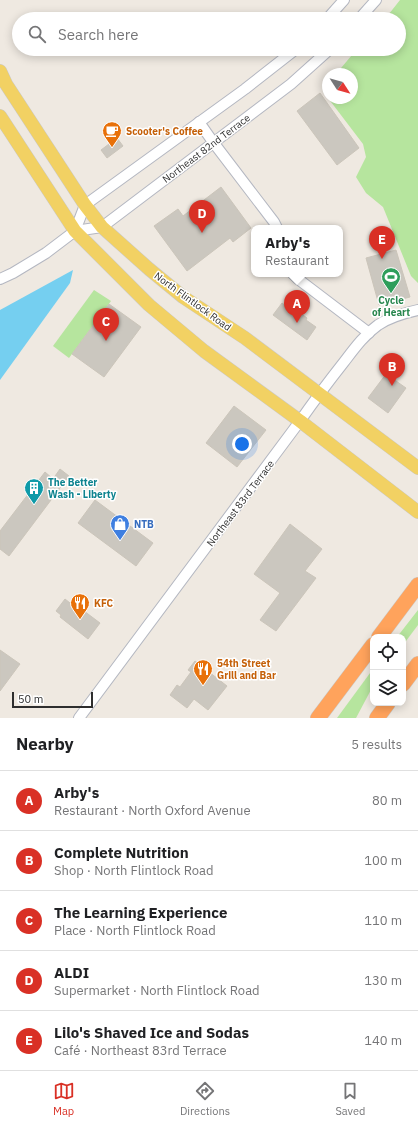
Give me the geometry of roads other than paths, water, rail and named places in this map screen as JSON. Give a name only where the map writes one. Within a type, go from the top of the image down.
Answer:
[{"type":"highway","points":[[381,634],[418,586]]},
{"type":"highway","points":[[318,718],[370,649]]},
{"type":"highway","points":[[406,680],[418,664]]},
{"type":"highway","points":[[377,718],[386,706]]},
{"type":"main road","name":"North Flintlock Road","points":[[0,71],[6,84],[85,206],[102,227],[183,297],[245,338],[418,468]]},
{"type":"main road","points":[[0,116],[75,231],[149,305],[204,352],[300,421],[418,512]]},
{"type":"street","points":[[333,12],[344,0]]},
{"type":"street","points":[[365,12],[376,0]]},
{"type":"street","points":[[75,231],[85,206],[245,89],[287,56]]},
{"type":"street","name":"Northeast 82nd Terrace","points":[[0,279],[46,253],[75,231],[102,227],[291,84],[322,56]]},
{"type":"street","points":[[199,122],[276,225]]},
{"type":"street","points":[[296,277],[369,332]]},
{"type":"street","name":"Northeast 83rd Terrace","points":[[79,718],[319,394],[360,342],[378,325],[391,318],[407,312],[418,310]]},
{"type":"water","points":[[73,270],[70,283],[0,380],[0,310]]},
{"type":"place","name":"Scooter's Coffee","points":[[112,148]]},
{"type":"place","name":"ALDI","points":[[202,233]]},
{"type":"place","name":"Lilo's Shaved Ice and Sodas","points":[[382,259]]},
{"type":"place","name":"Cycle of Heart","points":[[391,294]]},
{"type":"place","name":"Arby's","points":[[297,323]]},
{"type":"place","name":"The Learning Experience","points":[[106,341]]},
{"type":"place","name":"Complete Nutrition","points":[[392,386]]},
{"type":"place","name":"The Better Wash - Liberty","points":[[34,505]]},
{"type":"place","name":"NTB","points":[[120,541]]},
{"type":"place","name":"KFC","points":[[80,620]]},
{"type":"place","name":"54th Street Grill and Bar","points":[[203,686]]}]
